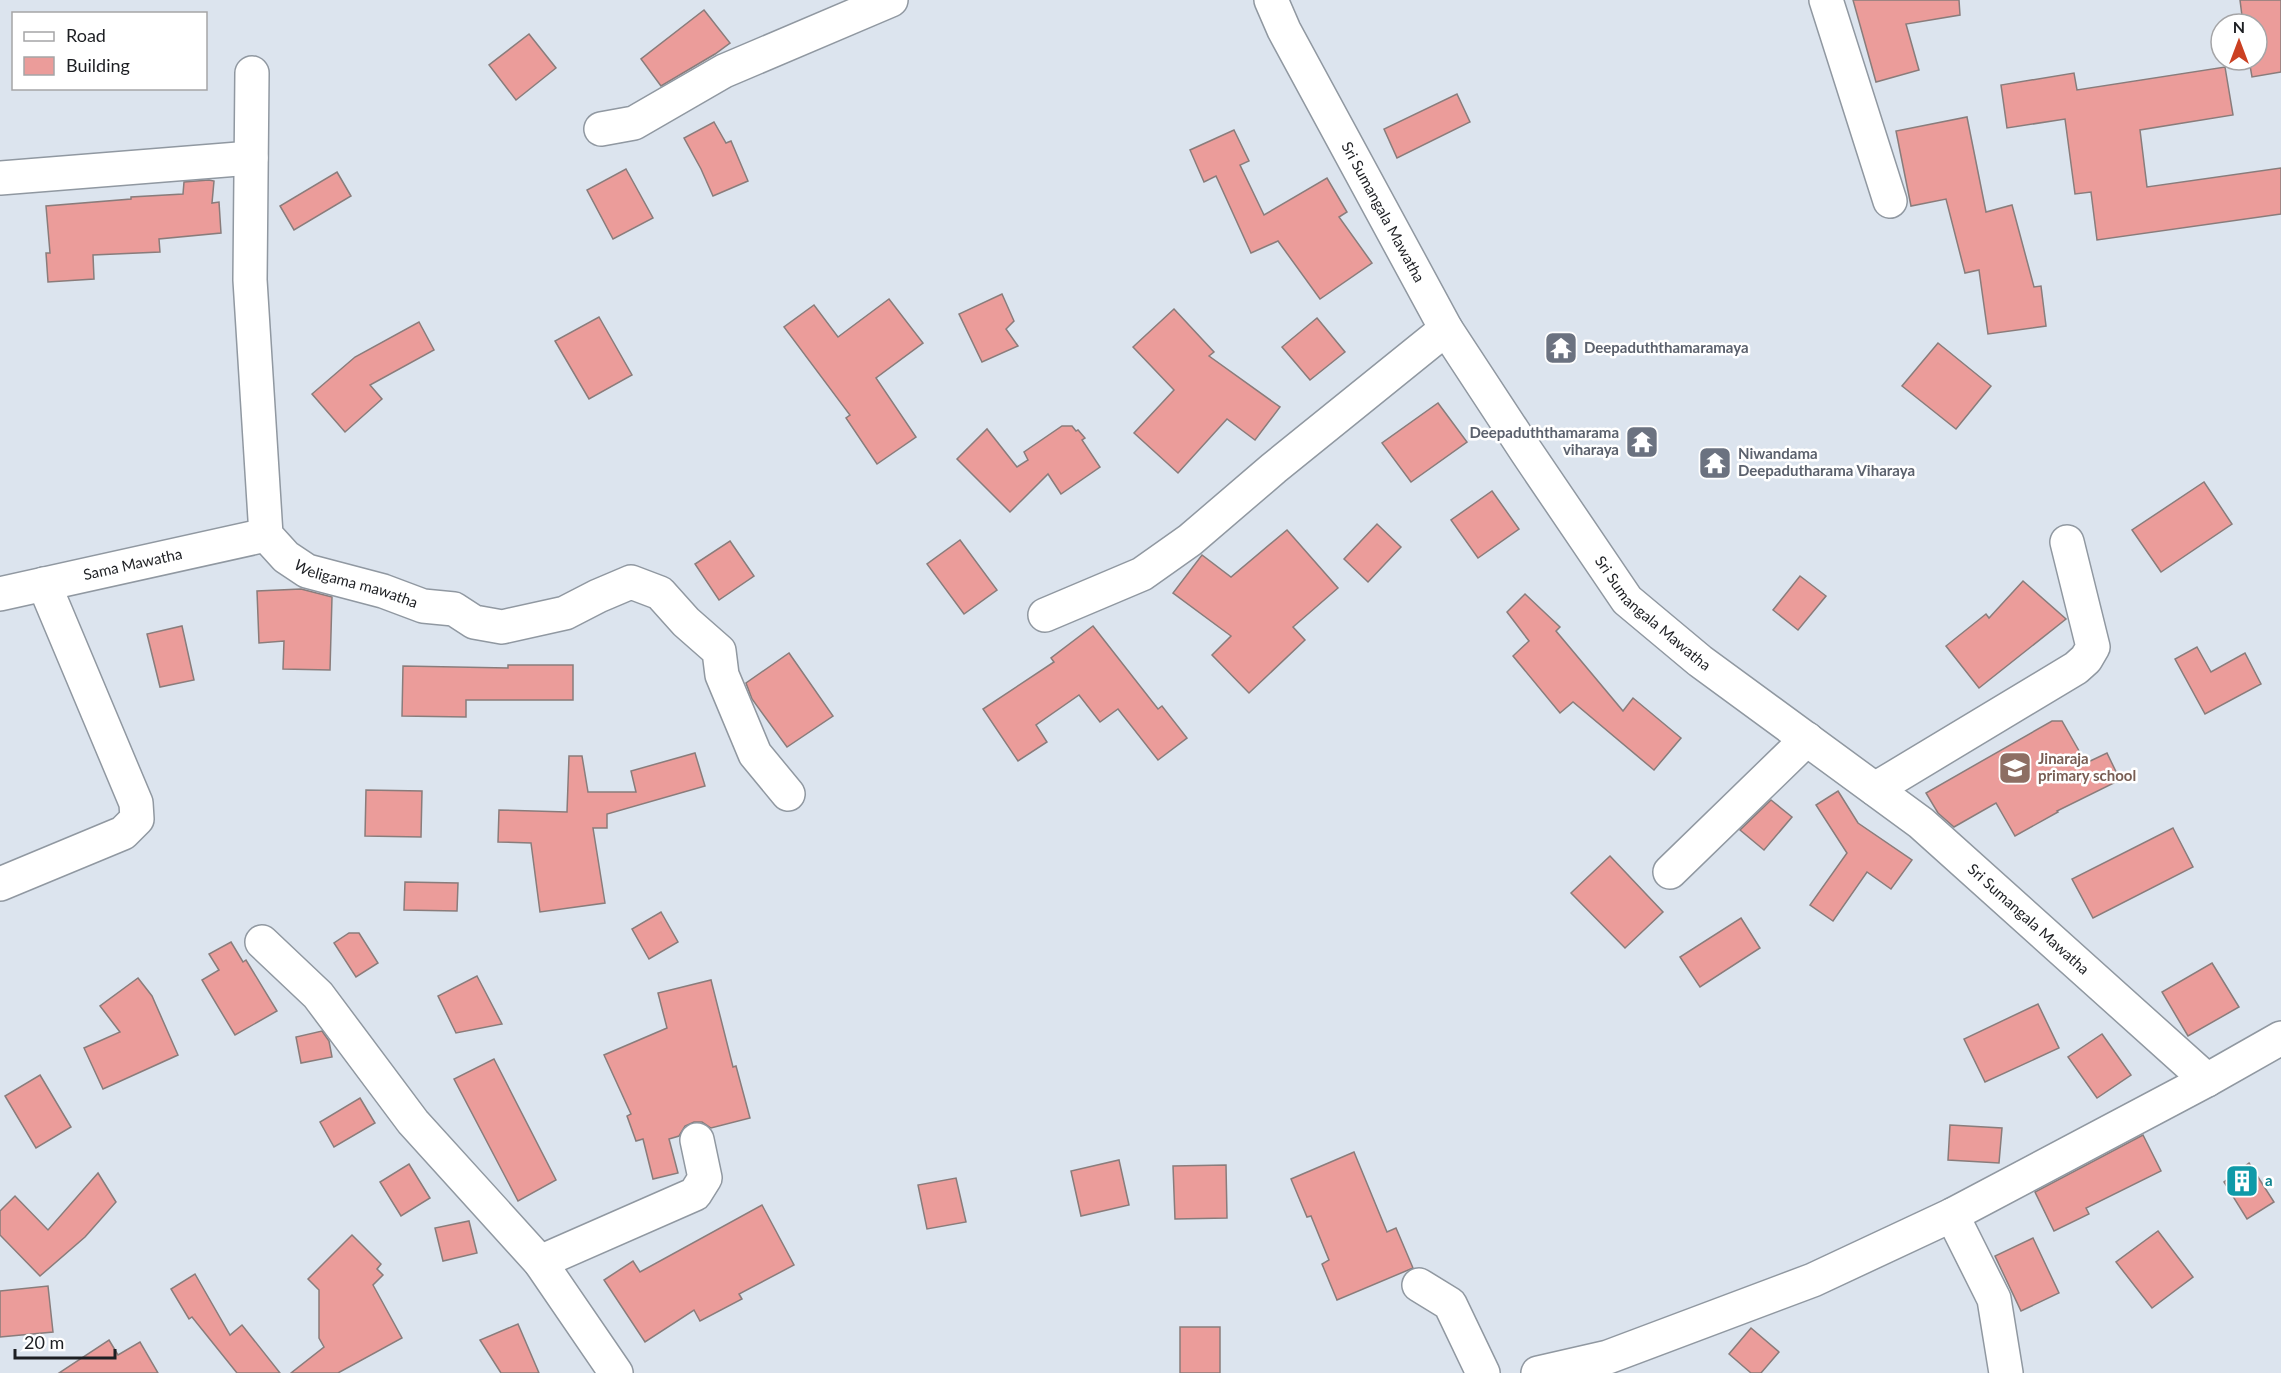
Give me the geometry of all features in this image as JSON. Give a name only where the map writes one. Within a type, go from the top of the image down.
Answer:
[{"type":"street","points":[[601,129],[634,123],[724,71],[891,0]]},
{"type":"street","name":"Sri Sumangala Mawatha","points":[[1271,0],[1284,30],[1446,329],[1627,600],[1700,662],[1921,823],[2207,1080]]},
{"type":"street","points":[[1826,0],[1890,201]]},
{"type":"street","points":[[252,73],[250,280],[266,535]]},
{"type":"street","points":[[0,178],[251,158]]},
{"type":"street","points":[[1045,615],[1142,574],[1190,540],[1274,468],[1446,329]]},
{"type":"street","name":"Sama Mawatha","points":[[0,594],[266,535]]},
{"type":"street","name":"Weligama mawatha","points":[[266,535],[285,557],[307,570],[382,591],[423,606],[454,609],[474,622],[502,627],[565,614],[631,582],[660,593],[686,622],[719,651],[722,675],[755,754],[788,794]]},
{"type":"street","points":[[1875,789],[2076,668],[2086,659],[2093,647],[2067,542]]},
{"type":"street","points":[[0,884],[123,833],[137,819],[136,803],[44,584]]},
{"type":"street","points":[[1670,872],[1807,739]]},
{"type":"street","points":[[262,942],[318,994],[413,1122],[540,1262],[616,1373]]},
{"type":"street","points":[[1538,1373],[1608,1357],[1813,1280],[1952,1215],[2207,1080],[2281,1038]]},
{"type":"street","points":[[540,1262],[695,1194],[705,1178],[697,1140]]},
{"type":"street","points":[[1952,1215],[1994,1299],[2006,1373]]},
{"type":"street","points":[[1419,1285],[1450,1304],[1483,1373]]},
{"type":"building","points":[[1853,0],[1959,0],[1960,15],[1906,24],[1919,70],[1876,82]]},
{"type":"building","points":[[2240,0],[2281,0],[2281,72],[2252,77],[2251,72],[2269,72],[2269,12],[2242,12]]},
{"type":"building","points":[[704,10],[730,43],[661,86],[641,59]]},
{"type":"building","points":[[529,34],[556,68],[516,100],[489,65]]},
{"type":"building","points":[[2209,69],[2209,72],[2226,72],[2233,115],[2140,130],[2147,187],[2281,168],[2281,214],[2097,240],[2091,192],[2075,194],[2065,119],[2007,128],[2001,85],[2074,73],[2077,90]]},
{"type":"building","points":[[1457,94],[1470,122],[1397,158],[1384,129]]},
{"type":"building","points":[[1967,117],[1986,212],[2012,205],[2034,287],[2041,286],[2046,326],[1988,334],[1979,270],[1965,273],[1946,199],[1911,206],[1896,131]]},
{"type":"building","points":[[714,122],[726,143],[731,141],[748,181],[713,196],[684,138]]},
{"type":"building","points":[[1234,130],[1249,161],[1240,165],[1264,215],[1327,178],[1347,212],[1339,217],[1372,263],[1320,299],[1278,241],[1251,253],[1216,176],[1204,182],[1190,150]]},
{"type":"building","points":[[626,169],[653,218],[613,239],[587,190]]},
{"type":"building","points":[[337,172],[351,196],[294,230],[280,206]]},
{"type":"building","points":[[214,181],[212,203],[219,202],[221,233],[159,239],[160,252],[93,255],[94,279],[48,282],[46,253],[50,253],[46,206],[183,194],[184,182]]},
{"type":"building","points":[[1002,294],[1014,321],[1006,329],[1018,346],[982,362],[959,314]]},
{"type":"building","points":[[889,299],[923,343],[876,378],[916,437],[877,464],[846,418],[850,415],[784,327],[814,305],[838,337]]},
{"type":"building","points":[[1174,309],[1214,352],[1209,356],[1280,407],[1255,440],[1227,419],[1178,473],[1134,433],[1174,390],[1133,347]]},
{"type":"building","points":[[599,317],[632,375],[589,399],[555,341]]},
{"type":"building","points":[[1317,318],[1345,352],[1310,380],[1282,347]]},
{"type":"building","points":[[419,322],[434,350],[370,385],[382,399],[345,432],[312,394],[355,357]]},
{"type":"building","points":[[1938,343],[1991,386],[1956,429],[1902,386]]},
{"type":"building","points":[[1438,403],[1467,442],[1411,482],[1382,443]]},
{"type":"building","points":[[1062,426],[1072,426],[1076,431],[1078,430],[1085,438],[1082,440],[1100,467],[1061,494],[1048,474],[1010,512],[957,459],[987,429],[1017,467],[1028,460],[1024,452]]},
{"type":"building","points":[[2204,482],[2232,524],[2161,572],[2132,530]]},
{"type":"building","points":[[1492,491],[1519,529],[1478,558],[1451,520]]},
{"type":"building","points":[[1377,524],[1401,547],[1368,582],[1344,559]]},
{"type":"building","points":[[1287,530],[1338,588],[1293,627],[1305,640],[1249,693],[1212,655],[1231,636],[1173,593],[1202,555],[1231,577]]},
{"type":"building","points":[[960,540],[997,590],[964,614],[927,564]]},
{"type":"building","points":[[730,541],[754,576],[719,600],[695,564]]},
{"type":"building","points":[[1800,576],[1826,596],[1798,630],[1773,610]]},
{"type":"building","points":[[2023,581],[2066,619],[1979,688],[1946,646],[1986,614],[1989,618]]},
{"type":"building","points":[[301,589],[332,597],[330,670],[283,669],[284,641],[259,643],[257,591]]},
{"type":"building","points":[[1525,594],[1560,627],[1556,631],[1623,711],[1633,698],[1681,738],[1654,770],[1573,702],[1560,713],[1513,656],[1529,641],[1507,612]]},
{"type":"building","points":[[182,626],[194,680],[160,687],[147,634]]},
{"type":"building","points":[[1093,626],[1158,709],[1162,706],[1187,738],[1158,760],[1118,709],[1100,722],[1079,695],[1036,725],[1047,742],[1018,761],[983,709],[1054,662],[1051,658]]},
{"type":"building","points":[[2197,647],[2211,672],[2245,653],[2261,684],[2205,714],[2175,659]]},
{"type":"building","points":[[789,653],[833,716],[787,747],[752,699],[746,683]]},
{"type":"building","points":[[508,665],[573,665],[573,700],[466,700],[466,717],[402,716],[403,666],[508,668]]},
{"type":"building","name":"Jinaraja primary school","points":[[2052,721],[2062,721],[2086,763],[2107,753],[2120,780],[2057,811],[2015,836],[1996,803],[1954,827],[1938,813],[1926,793]]},
{"type":"building","points":[[695,753],[705,786],[607,814],[607,828],[593,828],[605,903],[540,912],[531,843],[498,842],[499,810],[567,812],[569,756],[582,756],[588,792],[636,792],[631,771]]},
{"type":"building","points":[[366,790],[422,791],[421,837],[365,836]]},
{"type":"building","points":[[1838,791],[1858,823],[1912,860],[1891,889],[1867,872],[1833,921],[1810,905],[1847,853],[1816,805]]},
{"type":"building","points":[[1771,800],[1792,817],[1764,850],[1740,830]]},
{"type":"building","points":[[2173,828],[2193,867],[2093,918],[2072,879]]},
{"type":"building","points":[[1610,856],[1663,912],[1625,948],[1571,893]]},
{"type":"building","points":[[405,882],[458,883],[457,911],[404,910]]},
{"type":"building","points":[[661,912],[678,942],[649,959],[632,929]]},
{"type":"building","points":[[1741,918],[1760,948],[1700,987],[1680,957]]},
{"type":"building","points":[[349,933],[359,933],[378,963],[356,977],[334,943]]},
{"type":"building","points":[[231,942],[243,962],[246,960],[277,1011],[235,1035],[202,980],[219,970],[209,954]]},
{"type":"building","points":[[2212,963],[2239,1007],[2188,1036],[2162,992]]},
{"type":"building","points":[[477,976],[502,1024],[456,1033],[438,996]]},
{"type":"building","points":[[138,978],[152,996],[178,1055],[103,1089],[84,1048],[120,1032],[100,1006]]},
{"type":"building","points":[[711,980],[733,1067],[736,1066],[750,1118],[711,1128],[702,1122],[694,1122],[685,1126],[679,1136],[669,1139],[678,1173],[653,1179],[643,1139],[636,1141],[627,1116],[631,1114],[604,1055],[667,1028],[658,993]]},
{"type":"building","points":[[2038,1004],[2059,1048],[1985,1082],[1964,1039]]},
{"type":"building","points":[[322,1031],[329,1041],[332,1057],[301,1063],[296,1037]]},
{"type":"building","points":[[2102,1034],[2131,1075],[2097,1098],[2068,1057]]},
{"type":"building","points":[[494,1059],[556,1180],[518,1201],[454,1079]]},
{"type":"building","points":[[40,1075],[71,1127],[36,1148],[5,1096]]},
{"type":"building","points":[[360,1098],[375,1123],[334,1147],[320,1122]]},
{"type":"building","points":[[1950,1125],[2002,1128],[1999,1163],[1948,1160]]},
{"type":"building","points":[[2143,1135],[2161,1171],[2086,1208],[2089,1214],[2054,1231],[2035,1192]]},
{"type":"building","points":[[1354,1152],[1387,1232],[1396,1228],[1413,1268],[1337,1300],[1322,1264],[1329,1260],[1311,1216],[1307,1217],[1291,1179]]},
{"type":"building","points":[[1119,1160],[1129,1205],[1081,1216],[1071,1171]]},
{"type":"building","name":"a","points":[[2249,1163],[2274,1202],[2247,1219],[2224,1182]]},
{"type":"building","points":[[409,1164],[430,1198],[401,1216],[380,1182]]},
{"type":"building","points":[[1226,1165],[1227,1218],[1175,1219],[1173,1166]]},
{"type":"building","points":[[98,1173],[116,1202],[85,1237],[40,1276],[0,1235],[0,1211],[15,1196],[48,1230]]},
{"type":"building","points":[[956,1178],[966,1222],[927,1229],[918,1185]]},
{"type":"building","points":[[762,1205],[794,1265],[739,1294],[742,1299],[700,1321],[694,1310],[645,1342],[604,1280],[633,1261],[640,1272]]},
{"type":"building","points":[[469,1221],[477,1253],[443,1261],[435,1228]]},
{"type":"building","points":[[2158,1231],[2193,1277],[2152,1308],[2116,1262]]},
{"type":"building","points":[[352,1235],[381,1264],[377,1269],[383,1275],[373,1285],[402,1338],[338,1373],[291,1373],[324,1347],[319,1338],[319,1290],[308,1279]]},
{"type":"building","points":[[2033,1238],[2059,1293],[2021,1311],[1995,1256]]},
{"type":"building","points":[[195,1274],[230,1335],[242,1325],[280,1373],[237,1373],[192,1317],[189,1319],[171,1289]]},
{"type":"building","points":[[48,1286],[53,1332],[0,1337],[0,1291]]},
{"type":"building","points":[[518,1324],[539,1373],[501,1373],[480,1340]]},
{"type":"building","points":[[1180,1327],[1220,1327],[1220,1373],[1180,1373]]},
{"type":"building","points":[[1751,1328],[1779,1352],[1761,1373],[1751,1373],[1729,1354]]},
{"type":"building","points":[[109,1340],[118,1355],[140,1342],[158,1373],[59,1373]]},
{"type":"place","name":"Deepaduththamaramaya","points":[[1561,348]]},
{"type":"place","name":"Deepaduththamarama viharaya","points":[[1642,442]]},
{"type":"place","name":"Niwandama Deepadutharama Viharaya","points":[[1715,463]]},
{"type":"place","name":"Jinaraja primary school","points":[[2015,768]]},
{"type":"place","name":"a","points":[[2242,1181]]}]
